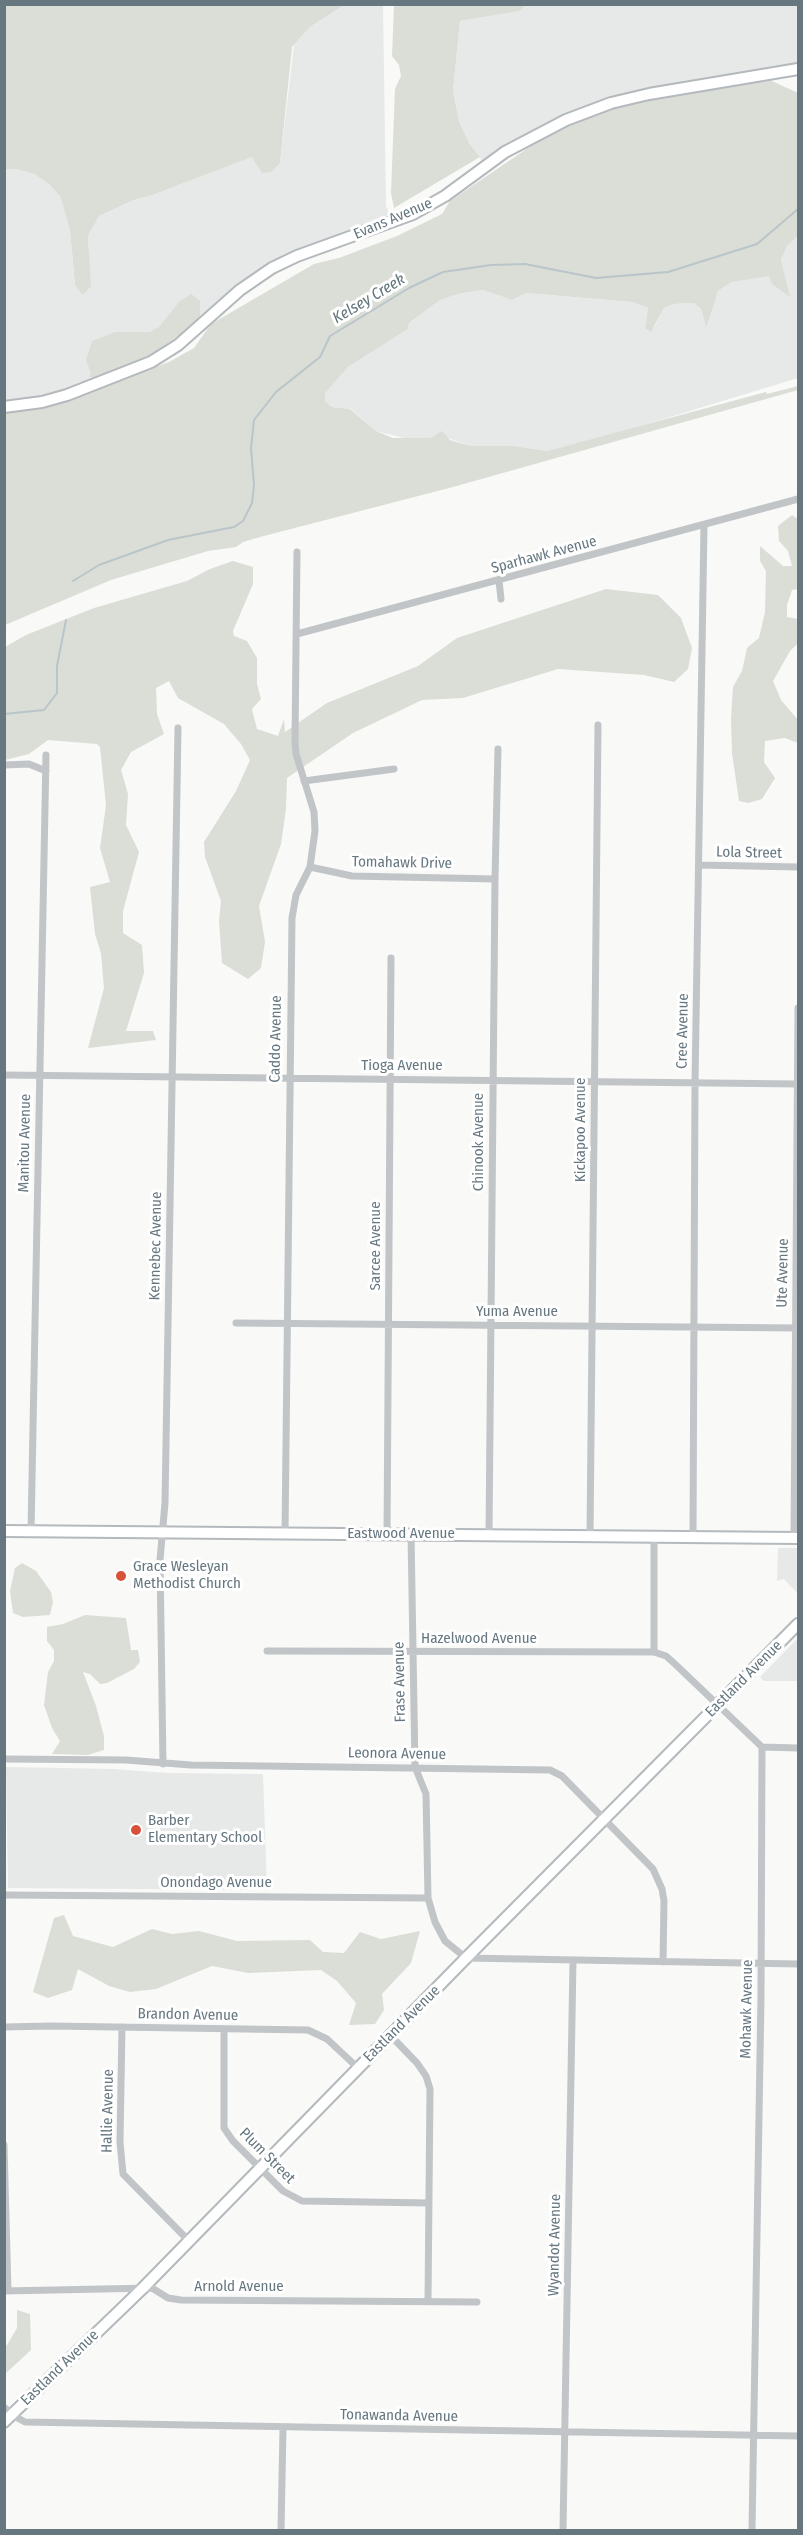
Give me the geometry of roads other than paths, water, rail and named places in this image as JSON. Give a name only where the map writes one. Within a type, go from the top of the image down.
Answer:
[{"type":"street","name":"Evans Avenue","points":[[4,407],[42,402],[67,395],[151,362],[178,345],[240,290],[272,268],[297,256],[413,214],[445,196],[505,152],[566,120],[611,103],[649,94],[798,69]]},
{"type":"street","name":"Sparhawk Avenue","points":[[297,634],[798,500]]},
{"type":"street","name":"Cree Avenue","points":[[693,1536],[695,1082],[704,526]]},
{"type":"street","name":"Caddo Avenue","points":[[285,1533],[292,912],[296,895],[310,867],[314,838],[314,812],[296,754],[295,741],[297,552]]},
{"type":"street","points":[[499,581],[501,599]]},
{"type":"street","name":"Kickapoo Avenue","points":[[590,1536],[598,725]]},
{"type":"street","name":"Kennebec Avenue","points":[[163,1764],[160,1560],[178,728]]},
{"type":"street","name":"Chinook Avenue","points":[[489,1534],[498,749]]},
{"type":"street","name":"Manitou Avenue","points":[[31,1531],[46,755]]},
{"type":"street","points":[[4,765],[29,764],[46,771]]},
{"type":"street","points":[[304,781],[394,769]]},
{"type":"street","name":"Lola Street","points":[[699,865],[798,867]]},
{"type":"street","name":"Tomahawk Drive","points":[[310,867],[352,876],[495,879]]},
{"type":"street","name":"Sarcee Avenue","points":[[387,1534],[392,958]]},
{"type":"street","name":"Ute Avenue","points":[[796,1538],[798,1008]]},
{"type":"street","name":"Tioga Avenue","points":[[4,1075],[798,1084]]},
{"type":"street","name":"Yuma Avenue","points":[[236,1323],[797,1328]]},
{"type":"street","name":"Eastwood Avenue","points":[[4,1531],[796,1538]]},
{"type":"street","name":"Frase Avenue","points":[[411,1534],[415,1767],[426,1794],[428,1898],[445,1941],[466,1958]]},
{"type":"street","points":[[654,1537],[654,1652],[666,1656],[762,1748],[798,1748]]},
{"type":"street","name":"Eastland Avenue","points":[[7,2414],[142,2289],[798,1624]]},
{"type":"street","name":"Hazelwood Avenue","points":[[267,1651],[654,1652]]},
{"type":"street","name":"Mohawk Avenue","points":[[752,2530],[762,1748]]},
{"type":"street","name":"Leonora Avenue","points":[[4,1759],[550,1770],[562,1776],[643,1857],[657,1876],[664,1901],[663,1962]]},
{"type":"street","name":"Onondago Avenue","points":[[4,1895],[428,1898]]},
{"type":"street","points":[[466,1958],[798,1964]]},
{"type":"street","name":"Wyandot Avenue","points":[[563,2530],[573,1961]]},
{"type":"street","name":"Brandon Avenue","points":[[4,2027],[51,2025],[314,2031],[327,2038],[358,2068]]},
{"type":"street","name":"Hallie Avenue","points":[[122,2027],[120,2142],[123,2174],[188,2240]]},
{"type":"street","name":"Plum Street","points":[[224,2030],[224,2128],[259,2169],[289,2197],[302,2201],[429,2203]]},
{"type":"street","points":[[391,2036],[417,2063],[426,2076],[430,2089],[428,2301]]},
{"type":"street","points":[[4,2145],[6,2291]]},
{"type":"street","name":"Arnold Avenue","points":[[6,2291],[152,2288],[168,2298],[181,2300],[477,2302]]},
{"type":"street","name":"Tonawanda Avenue","points":[[7,2414],[25,2422],[798,2436]]},
{"type":"street","points":[[281,2530],[283,2428]]},
{"type":"waterway","name":"Kelsey Creek","points":[[73,581],[99,565],[168,540],[234,527],[243,521],[252,503],[254,485],[251,448],[254,420],[276,392],[320,357],[330,336],[409,288],[443,272],[491,265],[525,264],[596,278],[668,272],[757,244],[798,209]]},
{"type":"waterway","name":"Kelsey Creek","points":[[4,714],[44,710],[57,693],[57,666],[66,620]]},
{"type":"place","name":"Grace Wesleyan Methodist Church","points":[[121,1576]]},
{"type":"place","name":"Barber Elementary School","points":[[136,1830]]}]
